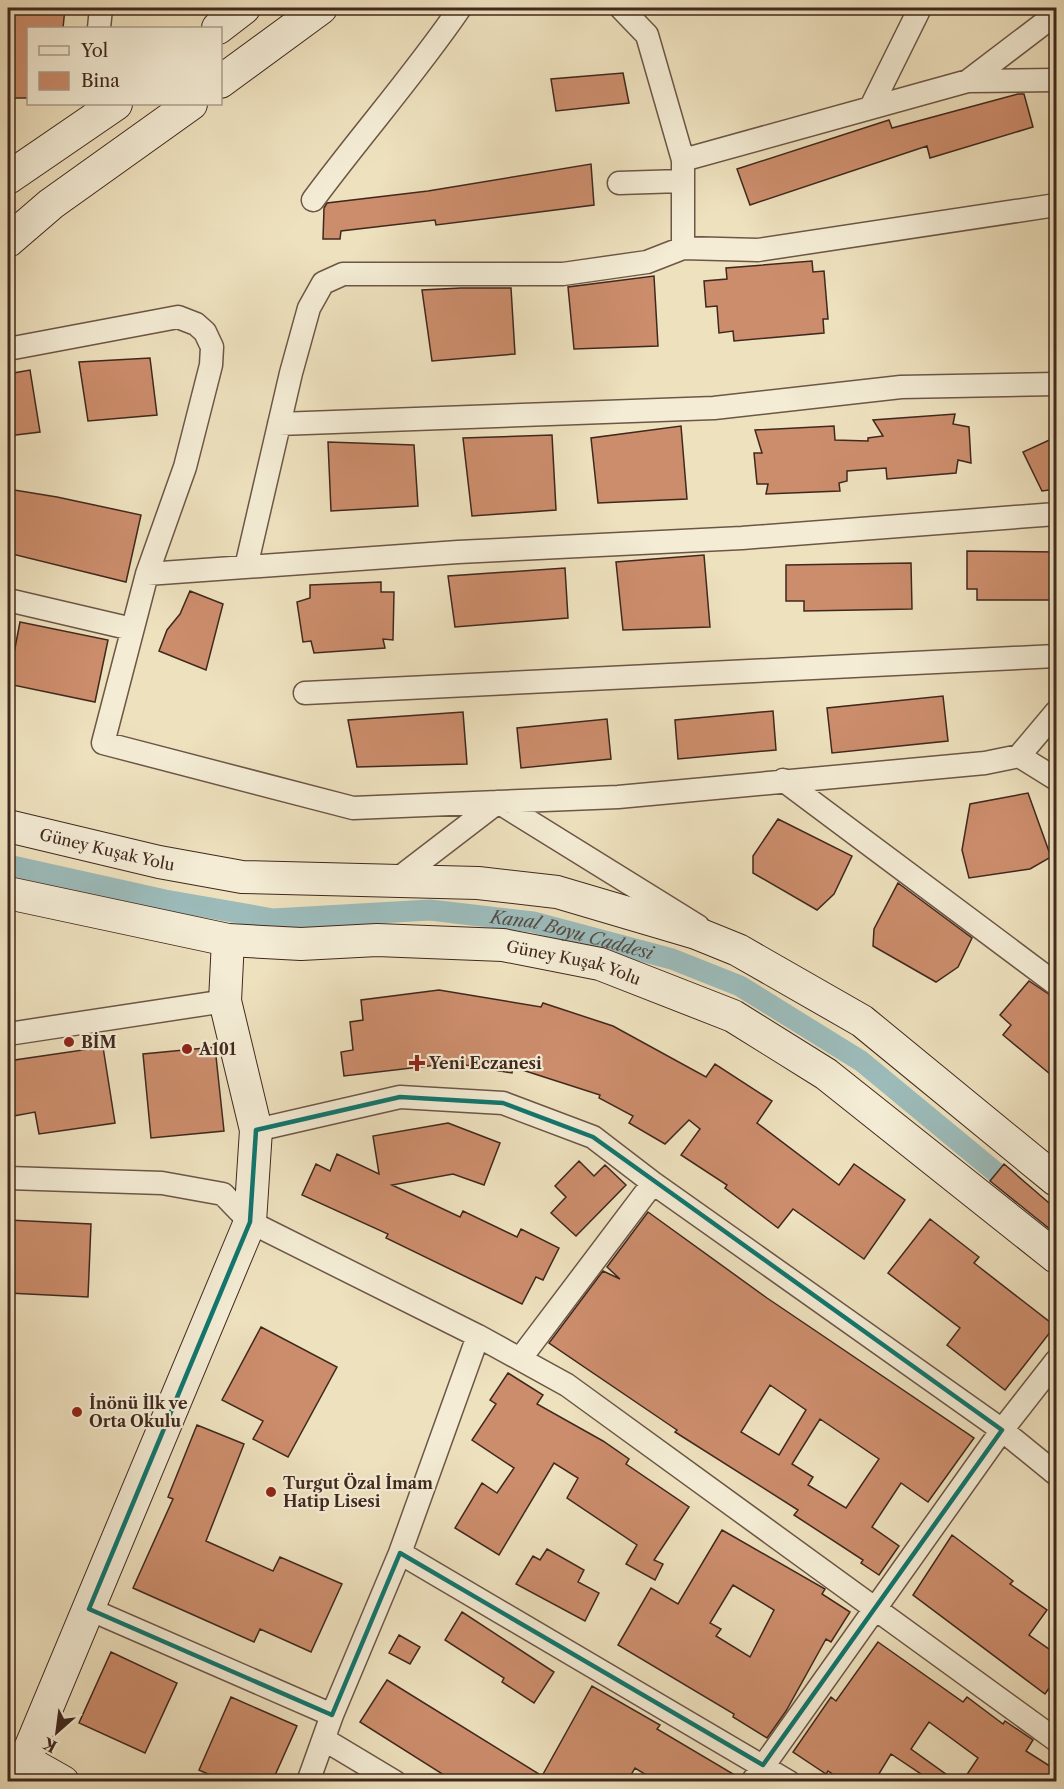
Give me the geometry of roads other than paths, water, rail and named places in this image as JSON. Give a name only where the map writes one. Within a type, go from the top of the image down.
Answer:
[{"type":"main road","points":[[219,27],[244,8]]},
{"type":"main road","points":[[222,81],[321,8]]},
{"type":"main road","points":[[8,178],[83,116],[113,105]]},
{"type":"main road","points":[[8,241],[51,204],[190,105]]},
{"type":"main road","name":"Güney Kuşak Yolu","points":[[8,826],[159,862],[242,877],[478,883],[557,892],[696,933],[738,950],[862,1021],[1055,1176]]},
{"type":"main road","name":"Güney Kuşak Yolu","points":[[8,893],[228,940],[302,944],[377,940],[503,945],[612,968],[733,1016],[826,1074],[1056,1257]]},
{"type":"main road","points":[[63,1782],[21,1771],[250,1222],[256,1130],[225,1001],[228,940]]},
{"type":"street","points":[[99,27],[101,8]]},
{"type":"street","points":[[313,200],[352,147],[422,64],[460,8]]},
{"type":"street","points":[[621,8],[647,35],[682,171],[683,248]]},
{"type":"street","points":[[871,107],[920,8]]},
{"type":"street","points":[[968,81],[1056,14]]},
{"type":"street","points":[[619,183],[682,171],[871,107],[968,81],[1056,80]]},
{"type":"street","points":[[246,567],[309,308],[323,283],[333,278],[343,274],[563,274],[647,262],[683,248],[758,250],[1056,205]]},
{"type":"street","points":[[8,349],[178,317],[196,324],[205,332],[212,347],[208,376],[186,467],[147,574],[103,743],[353,808],[618,797],[985,763],[1019,756],[1056,712]]},
{"type":"street","points":[[279,424],[714,408],[901,387],[1056,384]]},
{"type":"street","points":[[147,574],[584,544],[753,537],[1056,514]]},
{"type":"street","points":[[8,600],[132,629]]},
{"type":"street","points":[[305,693],[1056,656]]},
{"type":"street","points":[[1019,756],[1056,779]]},
{"type":"street","points":[[783,780],[1056,984]]},
{"type":"street","points":[[395,881],[498,802]]},
{"type":"street","points":[[498,802],[738,950]]},
{"type":"street","points":[[8,1034],[225,1001]]},
{"type":"street","points":[[256,1130],[400,1097],[503,1103],[594,1137],[653,1183],[1002,1430],[1056,1474]]},
{"type":"street","points":[[8,1178],[162,1183],[223,1194],[250,1222],[478,1336],[567,1385],[876,1607],[1056,1740]]},
{"type":"street","points":[[520,1359],[653,1183]]},
{"type":"street","points":[[308,1782],[325,1740],[332,1715],[400,1553],[478,1336]]},
{"type":"street","points":[[757,1773],[1002,1430],[1056,1360]]},
{"type":"street","points":[[400,1553],[757,1773],[789,1782]]},
{"type":"street","points":[[89,1609],[332,1715]]},
{"type":"street","points":[[325,1740],[395,1782]]},
{"type":"waterway","name":"Kanal Boyu Caddesi","points":[[8,865],[165,900],[273,919],[430,910],[533,922],[672,959],[740,986],[861,1061],[1056,1222]]},
{"type":"place","name":"BİM","points":[[69,1042]]},
{"type":"place","name":"A101","points":[[187,1049]]},
{"type":"place","name":"Yeni Eczanesi","points":[[417,1063]]},
{"type":"place","name":"İnönü İlk ve Orta Okulu","points":[[77,1412]]},
{"type":"place","name":"Turgut Özal İmam Hatip Lisesi","points":[[271,1492]]}]
